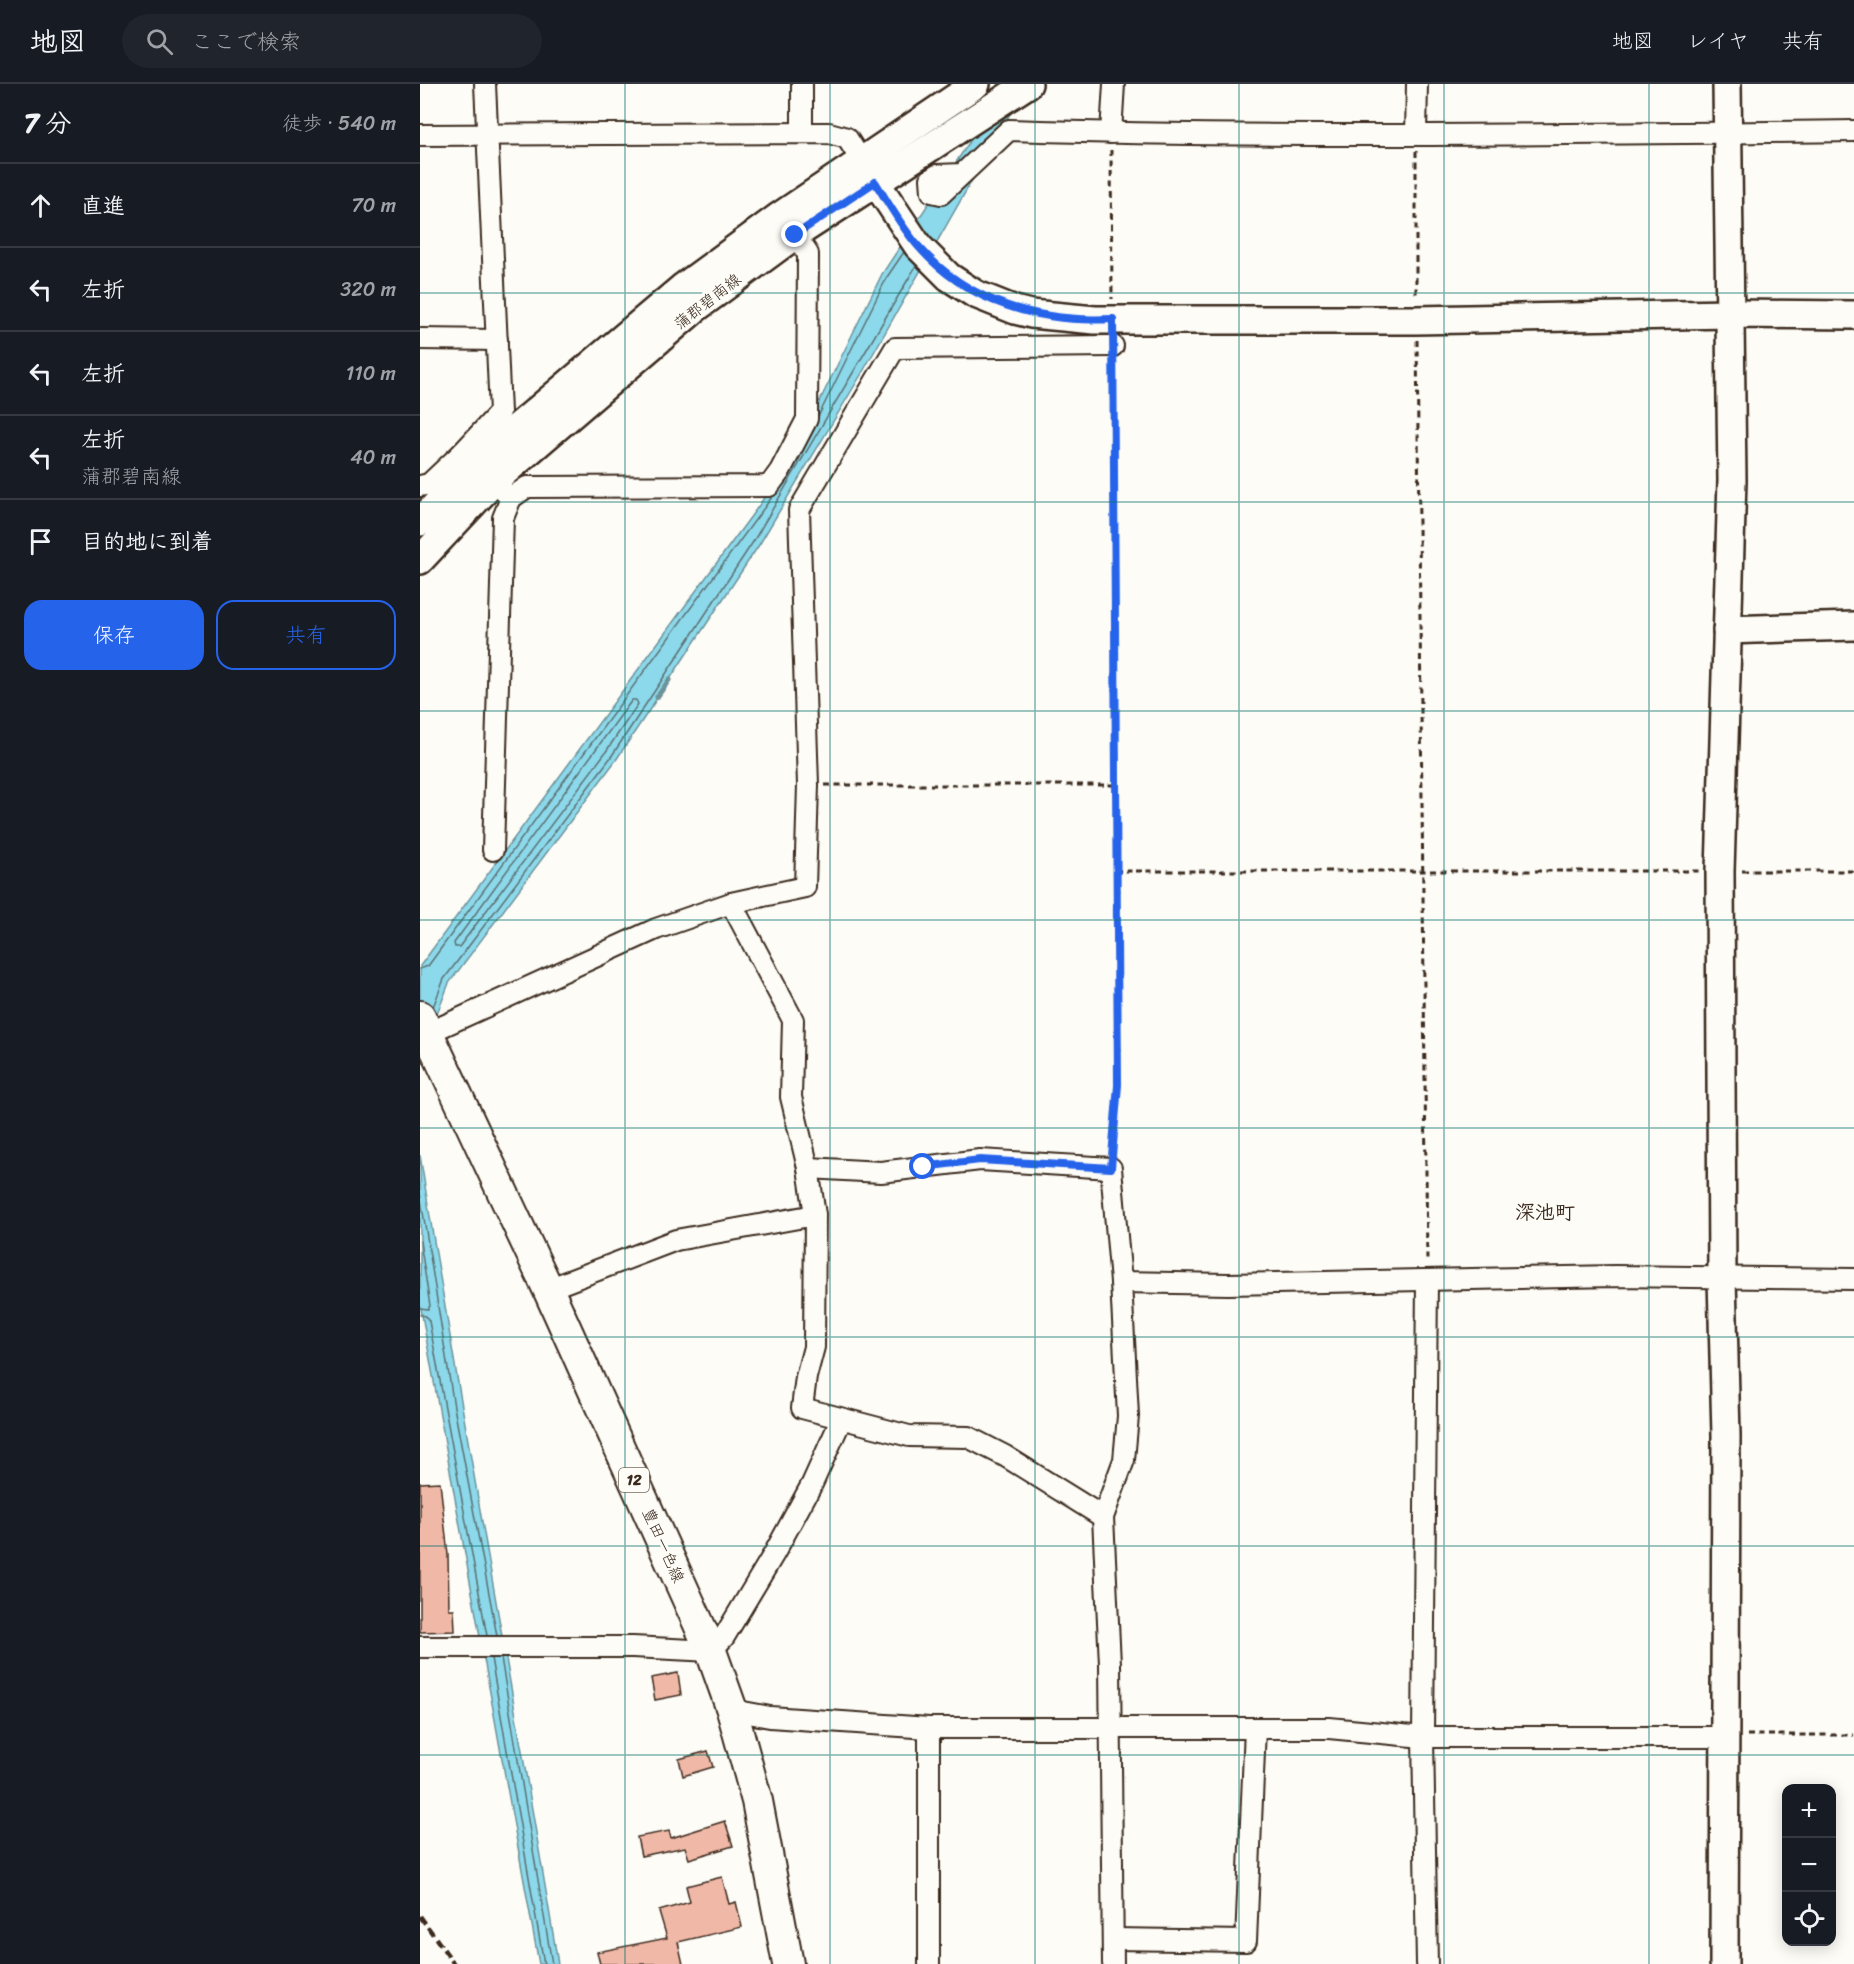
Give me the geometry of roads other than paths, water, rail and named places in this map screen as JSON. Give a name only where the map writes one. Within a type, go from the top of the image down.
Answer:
[{"type":"main road","name":"豊田一色線","points":[[424,1024],[548,1289],[711,1651],[732,1710],[757,1801],[788,1964]]},
{"type":"street","points":[[485,84],[500,412],[485,474],[503,518],[493,850]]},
{"type":"street","points":[[802,84],[802,132]]},
{"type":"street","name":"蒲郡碧南線","points":[[420,522],[485,474],[697,307],[795,235],[868,171],[976,84]]},
{"type":"street","name":"蒲郡碧南線","points":[[420,560],[485,474],[682,288],[868,171],[1028,84]]},
{"type":"street","points":[[1111,133],[1114,84]]},
{"type":"street","points":[[1416,134],[1417,84]]},
{"type":"street","points":[[1724,1964],[1726,1436],[1722,1278],[1720,871],[1732,480],[1727,84]]},
{"type":"street","points":[[962,174],[1009,129],[1111,133],[1416,134],[1854,131]]},
{"type":"street","points":[[420,135],[829,133],[846,138],[918,246],[949,277],[975,294],[1031,314],[1095,320],[1416,320],[1730,314],[1854,315]]},
{"type":"street","points":[[420,486],[485,474],[527,487],[769,486],[780,471],[807,419],[808,254],[795,235]]},
{"type":"street","points":[[420,339],[497,340]]},
{"type":"street","points":[[424,1024],[656,929],[731,903],[806,887],[808,785],[799,510],[895,348],[1113,346]]},
{"type":"street","points":[[1726,630],[1854,626]]},
{"type":"street","points":[[731,903],[793,1020],[791,1097],[808,1168],[815,1215],[814,1347],[806,1377],[802,1408],[909,1436],[968,1437],[1005,1456],[1103,1517]]},
{"type":"street","points":[[808,1168],[881,1172],[980,1160],[1111,1168],[1121,1282],[1128,1416],[1124,1460],[1103,1517],[1111,1726],[1113,1964]]},
{"type":"street","points":[[548,1289],[676,1239],[815,1215]]},
{"type":"street","points":[[1121,1282],[1228,1284],[1615,1276],[1854,1279]]},
{"type":"street","points":[[1427,1280],[1423,1737],[1427,1964]]},
{"type":"street","points":[[420,1647],[633,1647],[711,1651],[724,1637],[775,1552],[812,1484],[841,1420]]},
{"type":"street","points":[[732,1710],[770,1717],[929,1728],[1111,1726],[1329,1728],[1423,1737],[1724,1737]]},
{"type":"street","points":[[929,1728],[930,1964]]},
{"type":"street","points":[[1113,1939],[1246,1941],[1255,1728]]},
{"type":"water","points":[[1003,84],[1027,84],[861,375],[759,545],[616,760],[449,983],[420,1058],[420,966],[760,504],[800,441],[882,274],[980,126]]},
{"type":"water","points":[[420,1155],[558,1964],[539,1964],[420,1304]]},
{"type":"waterway","points":[[657,697],[669,680]]},
{"type":"railway","points":[[420,1916],[454,1964]]},
{"type":"district","name":"深池町","points":[[1545,1212]]}]
